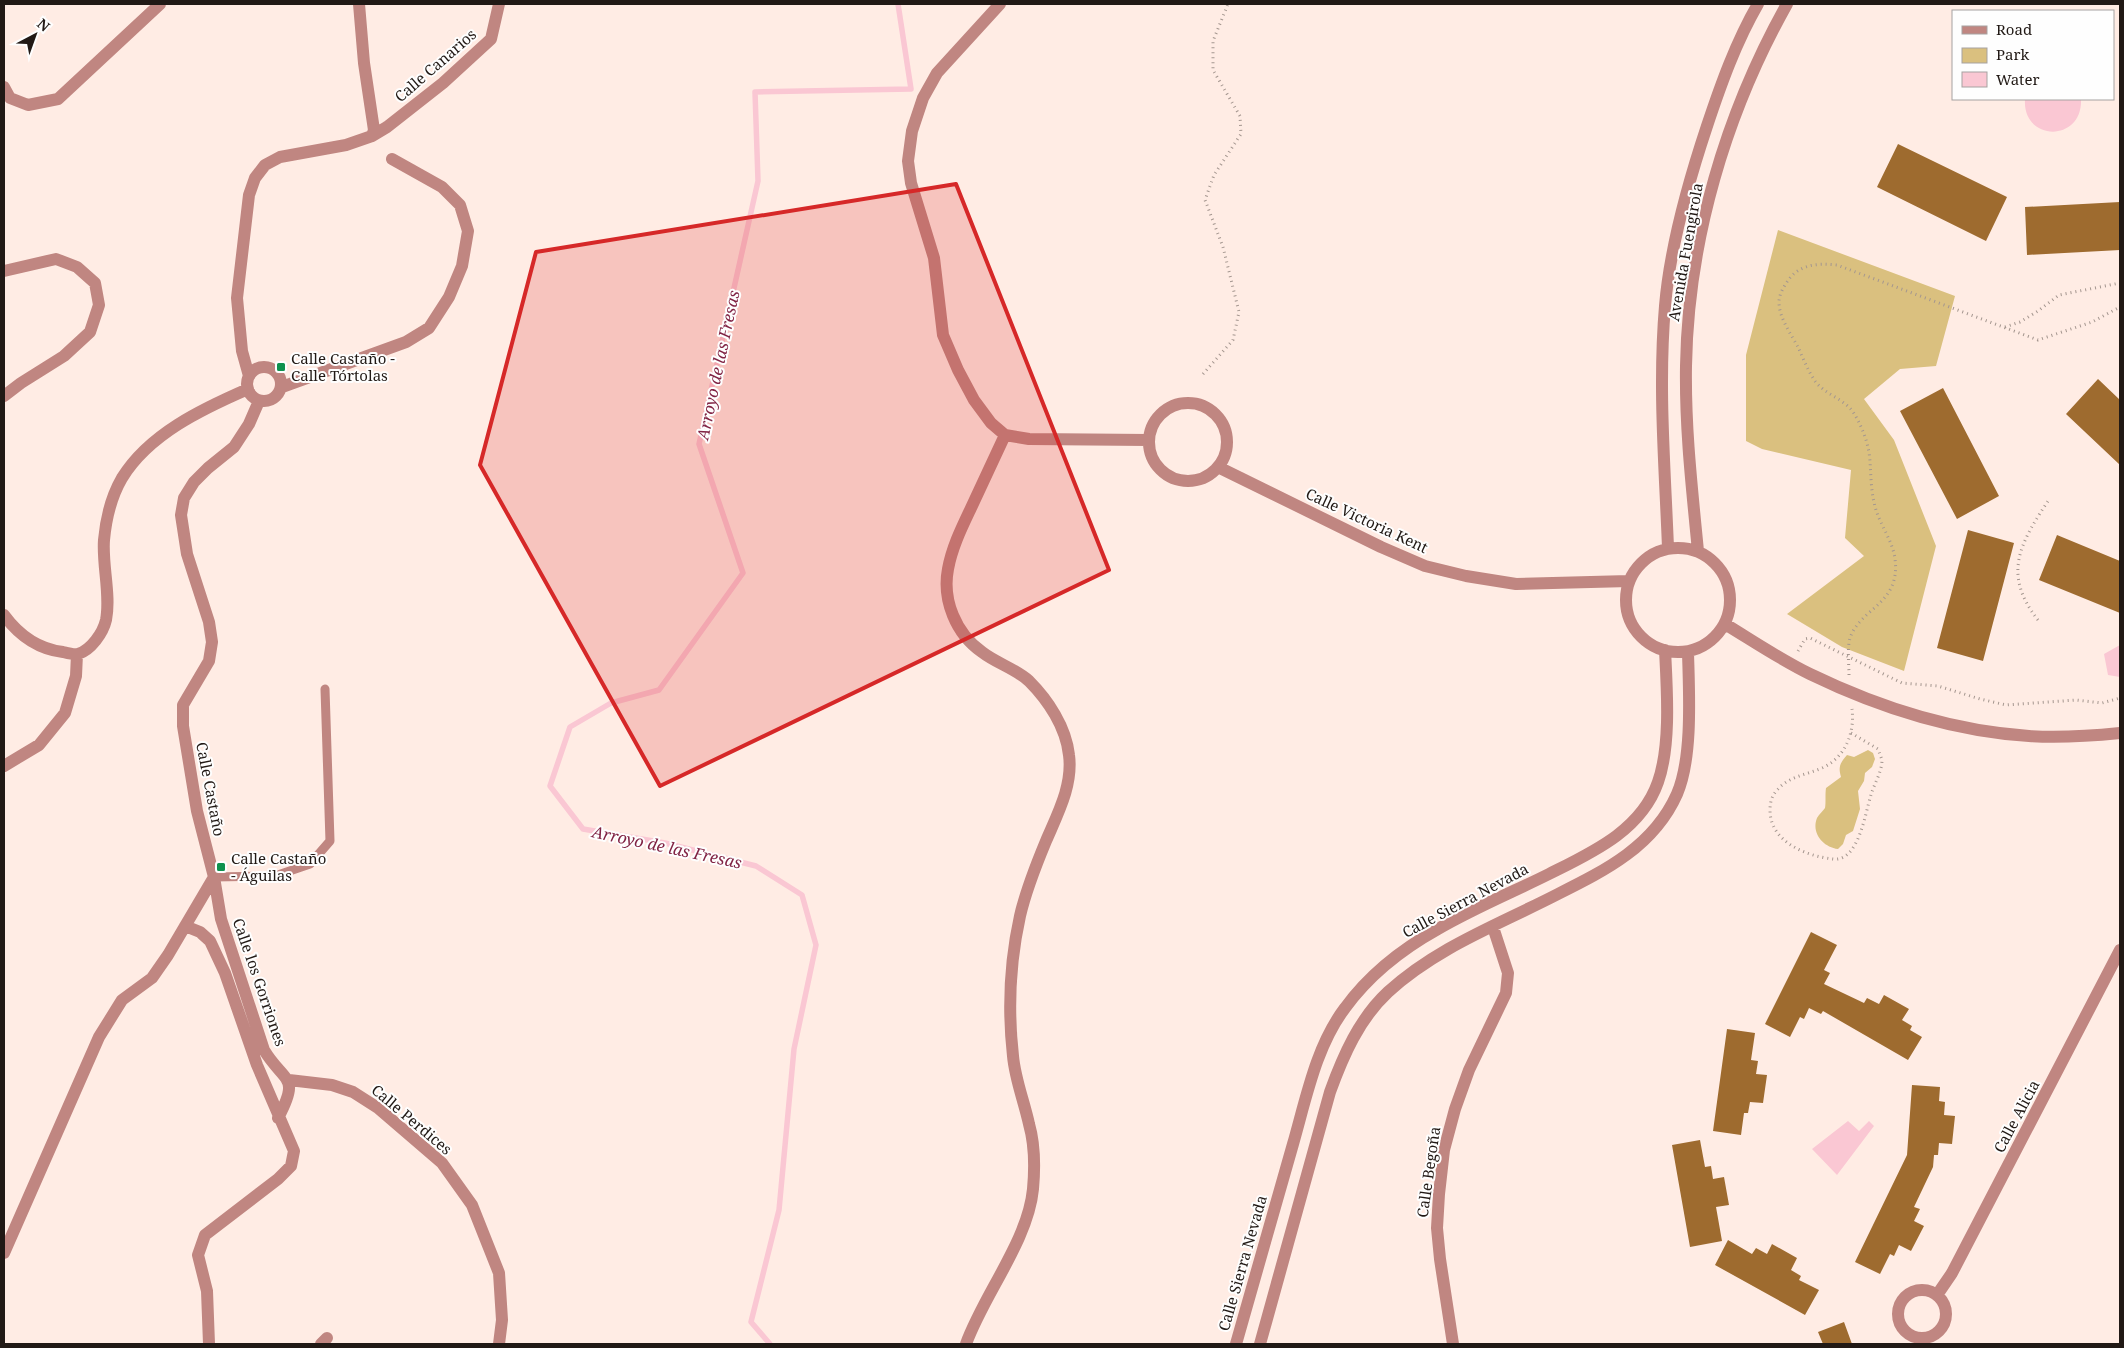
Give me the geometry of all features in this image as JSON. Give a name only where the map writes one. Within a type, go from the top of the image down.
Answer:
[{"type":"street","points":[[4,87],[10,98],[28,105],[58,99],[160,4]]},
{"type":"street","points":[[359,4],[364,63],[374,130],[372,136]]},
{"type":"street","name":"Calle Canarios","points":[[249,376],[242,350],[237,298],[249,195],[255,178],[265,166],[280,157],[346,145],[372,136],[387,127],[443,82],[491,39],[499,4]]},
{"type":"street","points":[[1000,4],[937,73],[924,98],[912,131],[908,160],[910,183],[934,258],[943,335],[958,370],[974,400],[991,423],[1005,435],[1029,438],[1149,440]]},
{"type":"street","name":"Avenida Fuengirola","points":[[1668,548],[1662,368],[1665,304],[1679,225],[1692,171],[1722,81],[1758,4]]},
{"type":"street","name":"Avenida Fuengirola","points":[[1698,551],[1686,434],[1686,364],[1693,289],[1701,235],[1715,175],[1744,94],[1772,30],[1787,4]]},
{"type":"street","points":[[282,387],[279,375],[270,368],[260,367],[249,376],[248,389],[254,398],[265,402],[276,397],[282,387],[406,342],[429,328],[449,297],[462,266],[468,231],[460,205],[442,187],[392,159]]},
{"type":"street","points":[[4,271],[56,259],[77,267],[95,283],[99,305],[90,332],[64,356],[4,396]]},
{"type":"street","points":[[4,615],[16,631],[49,650],[77,654],[93,644],[106,620],[104,541],[109,507],[122,478],[148,447],[180,422],[211,405],[248,389]]},
{"type":"street","name":"Calle Castaño","points":[[214,877],[197,812],[183,726],[183,704],[209,661],[212,642],[209,622],[187,554],[181,515],[184,498],[194,482],[234,446],[249,424],[259,401]]},
{"type":"street","points":[[1185,403],[1207,408],[1223,424],[1226,435],[1227,446],[1218,467],[1209,475],[1198,480],[1186,482],[1174,479],[1163,473],[1155,464],[1150,453],[1149,440],[1151,429],[1156,419],[1164,411],[1185,403]]},
{"type":"street","points":[[966,1344],[1026,1222],[1033,1190],[1034,1157],[1030,1126],[1013,1056],[1011,1014],[1013,962],[1020,916],[1031,877],[1060,810],[1068,782],[1069,754],[1061,725],[1045,700],[1027,680],[981,652],[964,635],[952,615],[949,600],[948,570],[956,541],[1005,435]]},
{"type":"street","name":"Calle Victoria Kent","points":[[1218,467],[1381,547],[1425,566],[1466,576],[1516,584],[1629,581]]},
{"type":"street","points":[[1676,547],[1698,551],[1713,560],[1726,577],[1731,599],[1729,616],[1720,632],[1702,648],[1688,652],[1665,650],[1644,640],[1629,620],[1625,601],[1629,581],[1640,563],[1650,555],[1676,547]]},
{"type":"street","points":[[1725,624],[1809,673],[1878,704],[1928,719],[1980,730],[2030,736],[2120,733]]},
{"type":"street","name":"Calle Sierra Nevada","points":[[1236,1344],[1310,1087],[1325,1043],[1344,1010],[1370,978],[1400,952],[1438,928],[1600,848],[1626,829],[1646,806],[1658,783],[1666,731],[1667,688],[1665,650]]},
{"type":"street","points":[[1260,1344],[1330,1092],[1344,1053],[1362,1024],[1386,993],[1414,970],[1451,947],[1610,867],[1640,846],[1664,818],[1678,793],[1686,765],[1689,687],[1688,652]]},
{"type":"street","points":[[4,766],[39,745],[65,713],[76,676],[77,654]]},
{"type":"street","points":[[4,1253],[99,1037],[122,1000],[152,978],[168,955],[214,877]]},
{"type":"street","name":"Calle los Gorriones","points":[[214,877],[221,919],[264,1050],[273,1064],[289,1080]]},
{"type":"street","name":"Calle los Gorriones","points":[[185,926],[200,932],[210,941],[226,973],[257,1065],[278,1118],[294,1151],[291,1166],[278,1179],[205,1235],[198,1255],[206,1290],[208,1344]]},
{"type":"street","name":"Calle Begoña","points":[[1453,1344],[1440,1259],[1437,1228],[1438,1194],[1444,1150],[1454,1109],[1469,1070],[1506,993],[1508,973],[1493,927]]},
{"type":"street","name":"Calle Alicia","points":[[1937,1295],[1952,1273],[2120,950]]},
{"type":"street","points":[[278,1118],[291,1089],[289,1080]]},
{"type":"street","name":"Calle Perdices","points":[[289,1080],[332,1085],[353,1092],[378,1108],[442,1163],[472,1205],[499,1273],[502,1320],[499,1344]]},
{"type":"lane","points":[[214,877],[275,876],[310,864],[330,841],[325,689]]},
{"type":"path","points":[[1203,374],[1233,340],[1239,312],[1224,247],[1205,200],[1214,176],[1241,134],[1240,116],[1213,70],[1214,41],[1228,4]]},
{"type":"path","points":[[1851,733],[1878,750],[1882,760],[1882,766],[1871,794],[1860,835],[1846,855],[1836,859],[1796,848],[1782,840],[1774,827],[1770,816],[1770,802],[1777,790],[1786,782],[1823,768],[1839,756],[1850,740],[1851,733],[1854,721],[1850,691],[1850,637],[1858,625],[1880,604],[1890,589],[1895,573],[1895,557],[1875,509],[1871,486],[1870,459],[1865,435],[1854,412],[1816,382],[1782,317],[1778,302],[1789,278],[1802,267],[1817,263],[1837,265],[2005,327],[2025,337],[2038,340],[2092,322],[2120,307]]},
{"type":"path","points":[[2005,327],[2020,322],[2038,312],[2060,295],[2120,283]]},
{"type":"path","points":[[2038,620],[2025,604],[2019,588],[2017,564],[2024,541],[2050,498]]},
{"type":"path","points":[[1795,655],[1805,639],[1810,638],[1902,683],[1938,686],[2006,705],[2076,700],[2102,703],[2120,698]]},
{"type":"highlighted area","points":[[956,184],[1109,570],[660,786],[480,465],[536,252]]},
{"type":"green space","points":[[1778,230],[1955,296],[1936,366],[1900,369],[1864,399],[1894,440],[1936,546],[1904,671],[1842,647],[1787,614],[1864,556],[1845,538],[1851,470],[1762,449],[1746,441],[1746,355]]},
{"type":"green space","points":[[1868,750],[1873,753],[1875,759],[1872,767],[1865,773],[1864,781],[1858,791],[1860,809],[1853,831],[1846,835],[1843,844],[1838,849],[1833,848],[1823,842],[1816,829],[1817,818],[1825,808],[1826,788],[1841,777],[1840,765],[1847,755],[1854,757]]},
{"type":"water","points":[[2025,100],[2081,100],[2079,113],[2073,124],[2063,130],[2053,132],[2042,129],[2033,123],[2027,113]]},
{"type":"water","points":[[2120,645],[2120,677],[2108,675],[2104,654]]},
{"type":"water","points":[[1848,1121],[1859,1131],[1869,1121],[1874,1126],[1837,1175],[1812,1149]]},
{"type":"building","points":[[1898,144],[2007,197],[1986,241],[1877,187]]},
{"type":"building","points":[[2120,202],[2120,250],[2027,255],[2025,207]]},
{"type":"building","points":[[2098,379],[2120,400],[2120,465],[2066,414]]},
{"type":"building","points":[[1943,388],[1999,496],[1957,519],[1900,411]]},
{"type":"building","points":[[1968,530],[2014,543],[1983,661],[1937,648]]},
{"type":"building","points":[[2057,535],[2120,561],[2120,613],[2039,580]]},
{"type":"building","points":[[1811,932],[1837,945],[1824,970],[1830,973],[1824,984],[1864,1003],[1867,998],[1879,1004],[1884,995],[1909,1009],[1902,1020],[1912,1026],[1910,1030],[1922,1037],[1908,1060],[1823,1011],[1821,1014],[1809,1008],[1804,1019],[1800,1017],[1790,1037],[1765,1024]]},
{"type":"building","points":[[1727,1029],[1755,1033],[1751,1060],[1758,1061],[1756,1074],[1767,1075],[1763,1103],[1750,1102],[1748,1113],[1744,1113],[1741,1135],[1713,1131]]},
{"type":"building","points":[[1912,1085],[1940,1087],[1939,1101],[1945,1102],[1944,1115],[1955,1116],[1952,1144],[1939,1143],[1938,1155],[1934,1155],[1933,1167],[1914,1207],[1920,1209],[1914,1221],[1924,1226],[1911,1251],[1899,1245],[1894,1256],[1890,1254],[1880,1274],[1855,1262],[1907,1155]]},
{"type":"building","points":[[1700,1140],[1705,1167],[1711,1166],[1713,1179],[1724,1177],[1729,1205],[1716,1207],[1722,1241],[1690,1247],[1672,1145]]},
{"type":"building","points":[[1728,1240],[1752,1254],[1756,1248],[1767,1254],[1772,1244],[1797,1258],[1791,1270],[1801,1276],[1799,1280],[1819,1290],[1805,1315],[1715,1265]]},
{"type":"building","points":[[1844,1322],[1852,1344],[1823,1344],[1818,1332]]},
{"type":"waterway","name":"Arroyo de las Fresas","points":[[770,1344],[751,1322],[779,1210],[794,1049],[816,945],[802,895],[756,866],[665,843],[583,829],[550,786],[570,727],[611,703],[659,690],[743,573],[699,444],[758,181],[755,92],[911,89],[898,4]]},
{"type":"place","name":"Calle Castaño - Calle Tórtolas","points":[[281,367]]},
{"type":"place","name":"Calle Castaño - Águilas","points":[[221,867]]}]
